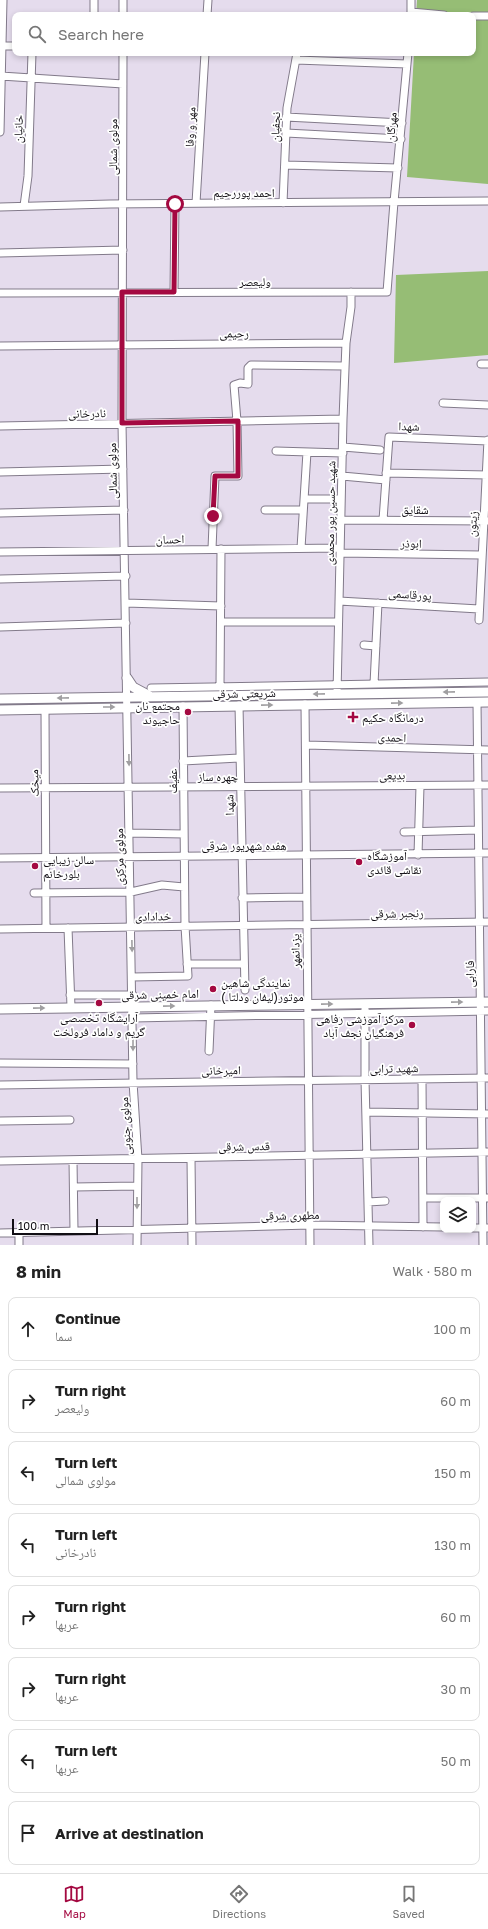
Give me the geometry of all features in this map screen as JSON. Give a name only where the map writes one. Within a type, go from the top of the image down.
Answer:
[{"type":"main road","points":[[127,678],[133,687],[152,692]]},
{"type":"main road","name":"شریعتی شرقی","points":[[0,698],[127,696],[152,692],[165,696],[193,691],[337,694],[488,692]]},
{"type":"main road","points":[[165,696],[163,703],[165,706]]},
{"type":"main road","points":[[79,697],[82,703],[79,708]]},
{"type":"main road","name":"شریعتی شرقی","points":[[0,710],[165,706],[488,702]]},
{"type":"main road","name":"امام خمینی شرقی","points":[[0,1009],[307,1004],[365,1008],[483,1005]]},
{"type":"street","points":[[0,132],[3,0]]},
{"type":"street","points":[[94,0],[94,12]]},
{"type":"street","points":[[123,0],[123,12]]},
{"type":"street","points":[[208,0],[208,12]]},
{"type":"street","points":[[411,12],[412,0]]},
{"type":"street","points":[[476,16],[488,16]]},
{"type":"street","points":[[2,46],[12,46]]},
{"type":"street","name":"خانیان","points":[[24,206],[28,176],[32,56]]},
{"type":"street","name":"مولوی شمالی","points":[[123,56],[122,423],[126,576],[127,707]]},
{"type":"street","name":"مهر و وفا","points":[[196,203],[205,56]]},
{"type":"street","name":"مهرگان","points":[[387,292],[408,56]]},
{"type":"street","points":[[296,57],[408,64]]},
{"type":"street","name":"نجفیان","points":[[283,203],[286,117],[296,57]]},
{"type":"street","points":[[1,81],[31,79],[123,84]]},
{"type":"street","points":[[286,117],[402,123]]},
{"type":"street","points":[[286,133],[401,139]]},
{"type":"street","points":[[285,165],[398,168]]},
{"type":"street","name":"احمد پوررحیم","points":[[0,206],[488,201]]},
{"type":"street","points":[[174,292],[175,204]]},
{"type":"street","points":[[0,253],[122,250]]},
{"type":"street","name":"شهید حسین پور محمدی","points":[[337,694],[343,419],[346,343],[351,307],[351,292]]},
{"type":"street","name":"ولیعصر","points":[[0,293],[387,292]]},
{"type":"street","name":"رحیمی","points":[[0,346],[346,343]]},
{"type":"street","points":[[212,550],[215,476],[238,476],[238,421],[234,385],[240,383],[248,384],[248,368],[251,365],[345,366]]},
{"type":"street","points":[[443,403],[488,405]]},
{"type":"street","name":"نادرخانی","points":[[0,426],[343,419]]},
{"type":"street","name":"شهدا","points":[[384,520],[389,437],[488,440]]},
{"type":"street","name":"زیتون","points":[[479,620],[481,554],[485,521],[488,440]]},
{"type":"street","points":[[276,451],[307,452],[380,450]]},
{"type":"street","points":[[301,548],[307,452]]},
{"type":"street","points":[[0,472],[123,469]]},
{"type":"street","points":[[342,476],[386,477],[487,475]]},
{"type":"street","points":[[304,498],[342,500]]},
{"type":"street","points":[[0,513],[124,510]]},
{"type":"street","points":[[265,510],[303,510]]},
{"type":"street","name":"شقایق","points":[[341,520],[485,521]]},
{"type":"street","name":"احسان","points":[[0,552],[301,548],[340,550]]},
{"type":"street","points":[[220,686],[221,549]]},
{"type":"street","name":"ابوذر","points":[[340,550],[481,554]]},
{"type":"street","points":[[0,579],[126,576]]},
{"type":"street","name":"پورقاسمی","points":[[339,601],[479,609]]},
{"type":"street","points":[[126,603],[221,606]]},
{"type":"street","points":[[374,684],[378,603]]},
{"type":"street","points":[[220,622],[338,622]]},
{"type":"street","points":[[0,627],[126,623]]},
{"type":"street","points":[[364,645],[376,646]]},
{"type":"street","name":"شریعتی شرقی","points":[[193,691],[220,686],[488,682]]},
{"type":"street","points":[[152,692],[193,691]]},
{"type":"street","name":"فارابی","points":[[477,702],[479,922],[483,1005],[485,1152],[485,1228],[483,1245]]},
{"type":"street","name":"یزدانمهر","points":[[305,704],[310,1245]]},
{"type":"street","name":"شهدا","points":[[238,705],[244,990]]},
{"type":"street","name":"عفیف","points":[[132,977],[188,976],[184,887],[183,706]]},
{"type":"street","name":"مولوی مرکزی","points":[[127,707],[133,1006]]},
{"type":"street","name":"میخک","points":[[45,708],[47,858],[46,928]]},
{"type":"street","name":"احمدی","points":[[306,745],[488,750]]},
{"type":"street","points":[[183,761],[239,758]]},
{"type":"street","name":"بدیعی","points":[[306,787],[488,785]]},
{"type":"street","points":[[418,855],[420,786]]},
{"type":"street","name":"چهره ساز","points":[[0,788],[306,787]]},
{"type":"street","points":[[404,832],[478,830]]},
{"type":"street","points":[[130,833],[184,834]]},
{"type":"street","name":"هفده شهریور شرقی","points":[[0,858],[184,856],[306,857],[488,853]]},
{"type":"street","points":[[34,893],[131,892],[162,885],[184,887]]},
{"type":"street","points":[[242,898],[306,897]]},
{"type":"street","name":"رنجبر شرقی","points":[[306,925],[488,922]]},
{"type":"street","name":"خدادادی","points":[[0,929],[306,925]]},
{"type":"street","points":[[68,928],[71,1007]]},
{"type":"street","points":[[187,964],[244,964]]},
{"type":"street","points":[[70,995],[133,995]]},
{"type":"street","points":[[209,1051],[211,1005]]},
{"type":"street","points":[[483,1005],[488,1011]]},
{"type":"street","name":"مولوی جنوبی","points":[[133,1006],[133,1082],[138,1159],[137,1245]]},
{"type":"street","points":[[133,1018],[307,1014],[365,1008],[369,1245]]},
{"type":"street","points":[[0,1063],[133,1064]]},
{"type":"street","points":[[422,1078],[423,1227]]},
{"type":"street","name":"شهید ترابی","points":[[308,1080],[484,1078]]},
{"type":"street","name":"امیرخانی","points":[[0,1085],[308,1080]]},
{"type":"street","points":[[366,1112],[484,1114]]},
{"type":"street","points":[[0,1121],[70,1120]]},
{"type":"street","name":"قدس شرقی","points":[[0,1161],[485,1152]]},
{"type":"street","points":[[191,1158],[192,1245]]},
{"type":"street","points":[[73,1160],[74,1231]]},
{"type":"street","points":[[74,1187],[137,1186]]},
{"type":"street","points":[[423,1198],[485,1198]]},
{"type":"street","points":[[368,1202],[385,1201]]},
{"type":"street","name":"مطهری شرقی","points":[[0,1233],[310,1225],[440,1227]]},
{"type":"street","points":[[19,1233],[19,1245]]},
{"type":"green space","points":[[417,0],[488,0],[488,184],[407,177],[414,56],[476,56],[476,12],[416,12]]},
{"type":"green space","points":[[488,271],[488,355],[394,363],[396,275]]},
{"type":"place","name":"مجتمع نان حاجیوند","points":[[188,712]]},
{"type":"place","name":"درمانگاه حکیم","points":[[353,717]]},
{"type":"place","name":"آموزشگاه نقاشی قائدی","points":[[359,862]]},
{"type":"place","name":"سالن زیبایی بلورخانم","points":[[35,866]]},
{"type":"place","name":"نمایندگی شاهین موتور(لیفان ودلتا )","points":[[213,989]]},
{"type":"place","name":"آرایشگاه تخصصی گریم و داماد فرولخت","points":[[99,1003]]},
{"type":"place","name":"مرکز آموزشی رفاهی فرهنگیان نجف آباد","points":[[412,1025]]},
{"type":"route","points":[[175,204],[174,292],[122,292],[122,423],[238,421],[238,476],[215,476],[213,516]]}]
